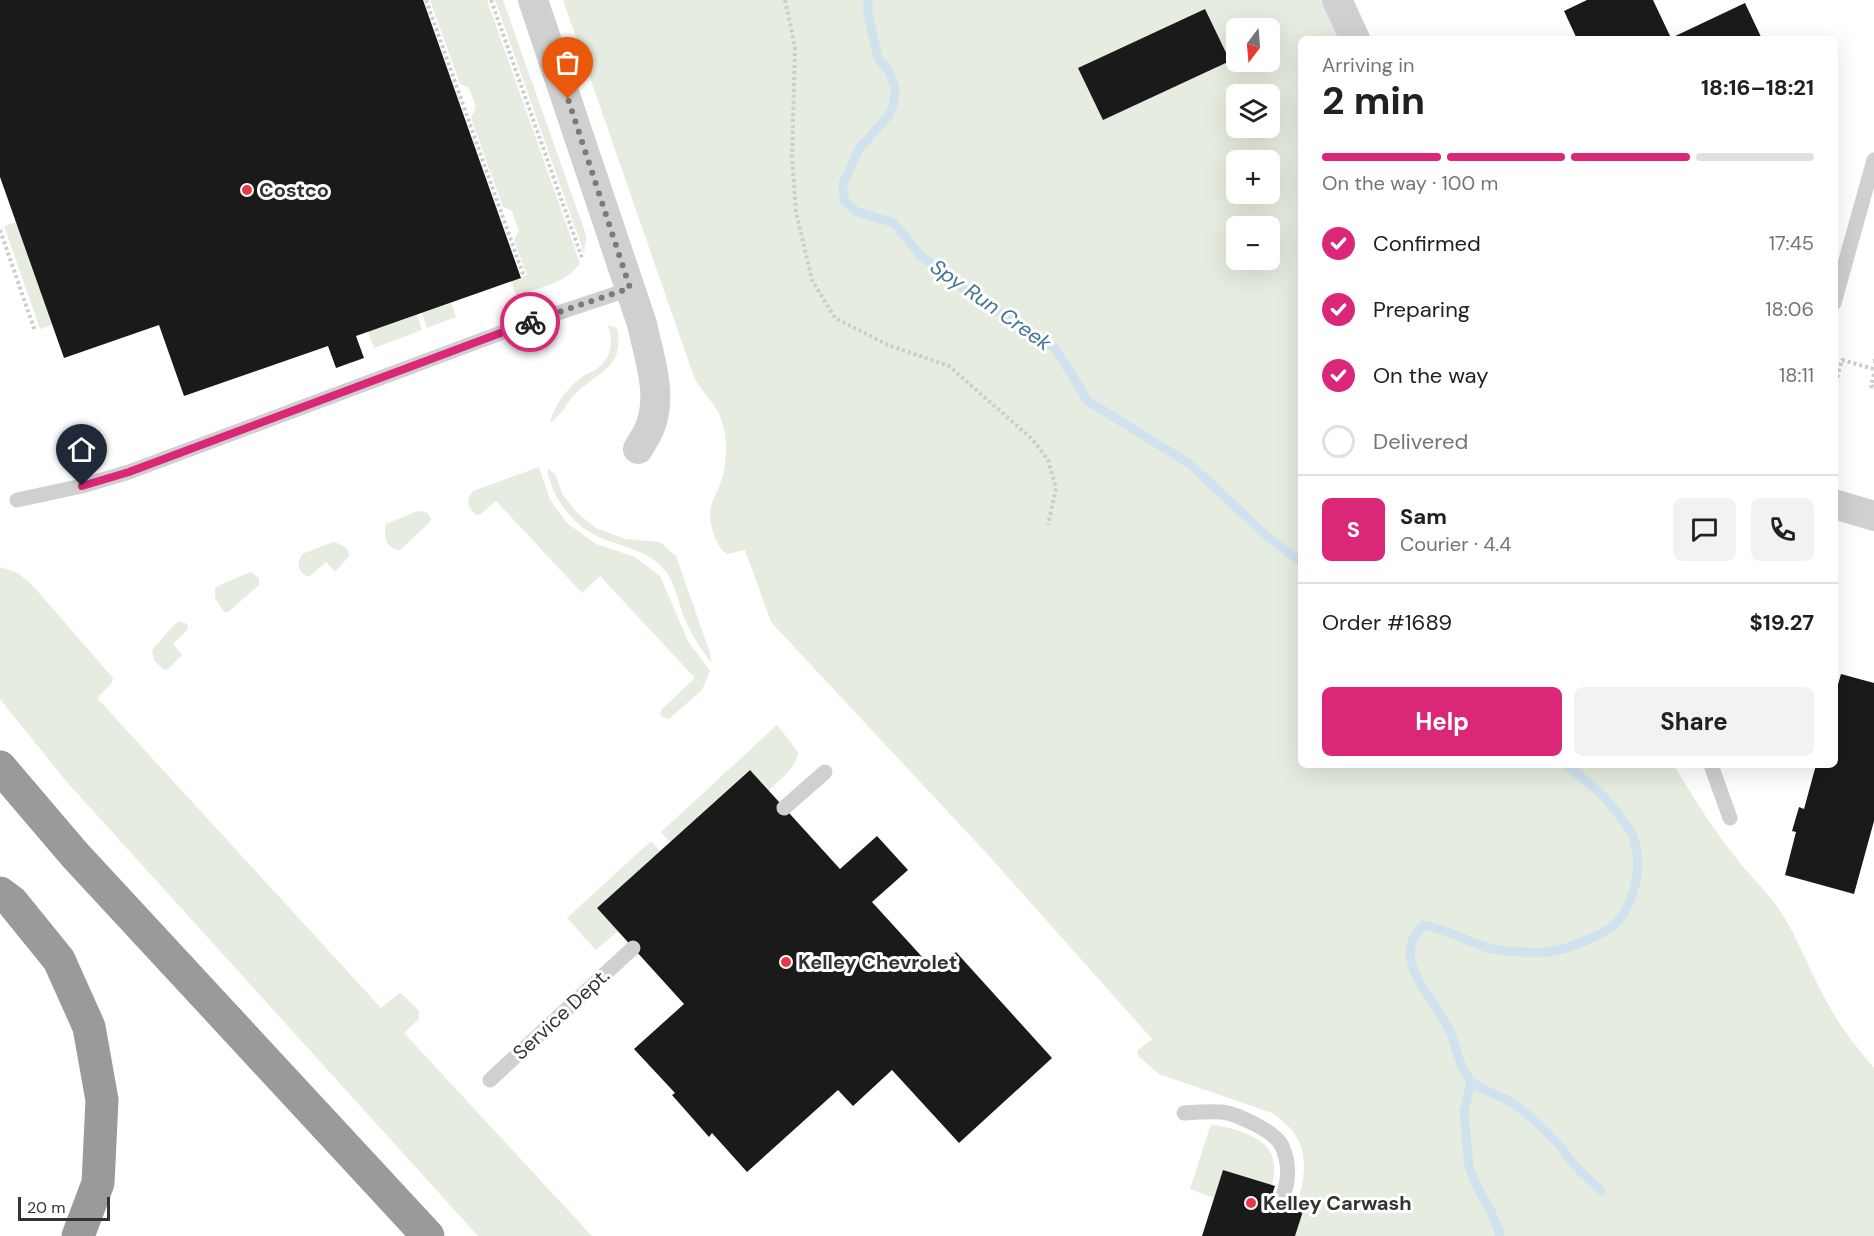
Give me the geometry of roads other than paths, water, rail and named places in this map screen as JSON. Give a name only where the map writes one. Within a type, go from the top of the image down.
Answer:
[{"type":"highway","points":[[0,767],[75,855],[428,1236]]},
{"type":"highway","points":[[0,893],[12,902],[59,960],[89,1027],[102,1100],[98,1183],[78,1236]]},
{"type":"street","points":[[533,0],[642,324],[654,377],[656,400],[651,426],[638,448]]},
{"type":"street","points":[[1337,0],[1354,36]]},
{"type":"street","points":[[1838,505],[1874,516]]},
{"type":"lane","points":[[1838,289],[1874,160]]},
{"type":"lane","points":[[17,500],[82,486],[129,472],[525,324],[630,288]]},
{"type":"lane","points":[[1712,768],[1730,818]]},
{"type":"lane","points":[[784,808],[825,772]]},
{"type":"lane","name":"Service Dept.","points":[[490,1080],[633,948]]},
{"type":"lane","points":[[1184,1113],[1223,1112],[1256,1123],[1281,1144],[1288,1171],[1285,1192],[1281,1201]]},
{"type":"waterway","name":"Spy Run Creek","points":[[868,0],[868,14],[878,58],[889,71],[895,88],[894,102],[889,115],[859,149],[843,184],[844,200],[855,211],[894,223],[920,255],[970,294],[1054,347],[1088,401],[1191,465],[1269,538],[1298,560]]},
{"type":"waterway","name":"Spy Run Creek","points":[[1570,768],[1603,796],[1632,834],[1637,856],[1636,879],[1630,902],[1618,921],[1605,931],[1585,941],[1554,951],[1539,952],[1486,947],[1423,925],[1413,939],[1410,952],[1412,966],[1418,980],[1451,1034],[1466,1075],[1480,1088],[1509,1101],[1537,1123],[1601,1191]]},
{"type":"waterway","name":"Spy Run Creek","points":[[1471,1081],[1464,1112],[1469,1166],[1477,1187],[1489,1207],[1500,1233],[1499,1236]]},
{"type":"place","name":"Costco","points":[[247,190]]},
{"type":"place","name":"Kelley Chevrolet","points":[[786,962]]},
{"type":"place","name":"Kelley Carwash","points":[[1251,1203]]}]
